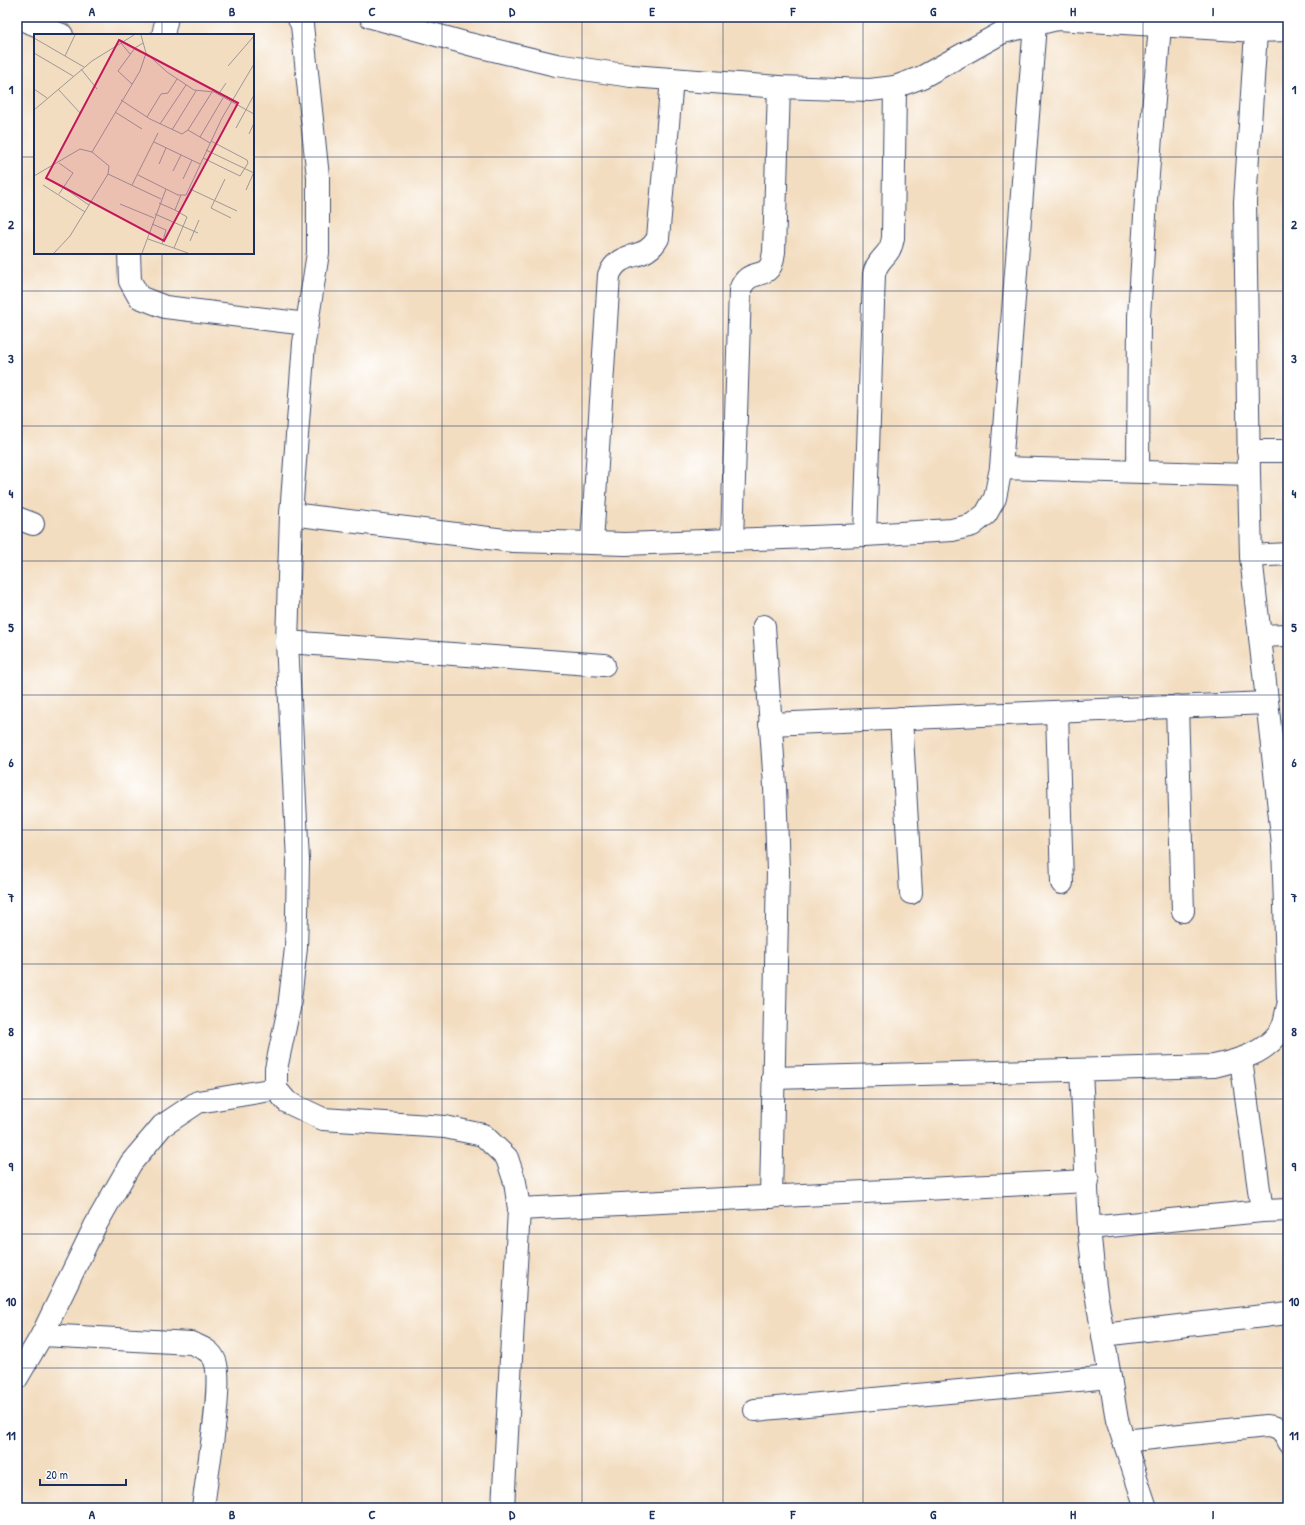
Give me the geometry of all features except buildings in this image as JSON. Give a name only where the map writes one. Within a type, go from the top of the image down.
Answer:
[{"type":"street","points":[[164,34],[167,17]]},
{"type":"street","points":[[298,17],[302,25],[318,178],[318,252],[307,324],[291,514],[287,642],[298,861],[297,921],[296,948],[289,1008],[276,1069],[276,1089],[287,1102],[324,1119],[445,1126],[483,1135],[507,1158],[515,1182],[520,1209],[503,1508]]},
{"type":"street","points":[[371,17],[469,44],[556,65],[631,76],[779,87],[870,90],[896,87],[922,77],[1003,32],[1057,19],[1103,19],[1160,25],[1257,24],[1288,30]]},
{"type":"street","points":[[291,514],[513,541],[625,544],[865,535],[952,530],[972,525],[986,514],[995,498],[1001,468],[1035,24]]},
{"type":"street","points":[[1257,24],[1245,202],[1248,451],[1251,556],[1283,845],[1288,998]]},
{"type":"street","points":[[24,25],[58,34]]},
{"type":"street","points":[[1138,472],[1139,317],[1146,199],[1160,25]]},
{"type":"street","points":[[592,543],[609,275],[614,264],[623,258],[643,253],[653,248],[658,238],[672,79]]},
{"type":"street","points":[[732,540],[740,290],[743,282],[749,276],[764,272],[772,264],[774,252],[779,87]]},
{"type":"street","points":[[865,535],[874,274],[876,264],[891,249],[893,238],[896,87]]},
{"type":"street","points":[[129,254],[130,281],[139,297],[165,307],[307,324]]},
{"type":"street","points":[[1248,451],[1288,451]]},
{"type":"street","points":[[1001,468],[1249,475]]},
{"type":"street","points":[[1251,556],[1288,554]]},
{"type":"street","points":[[764,626],[775,786],[778,871],[771,1197]]},
{"type":"street","points":[[1260,636],[1288,635]]},
{"type":"street","points":[[287,642],[604,665]]},
{"type":"street","points":[[770,724],[1267,703]]},
{"type":"street","points":[[1177,706],[1183,911]]},
{"type":"street","points":[[1056,712],[1062,883]]},
{"type":"street","points":[[901,718],[911,893]]},
{"type":"street","points":[[773,1078],[1009,1071],[1081,1071],[1214,1066],[1241,1060],[1265,1048],[1282,1029],[1288,1006]]},
{"type":"street","points":[[1241,1060],[1262,1211]]},
{"type":"street","points":[[1081,1071],[1088,1181],[1089,1228],[1102,1335],[1117,1420],[1146,1508]]},
{"type":"street","points":[[17,1378],[42,1335],[95,1226],[132,1163],[162,1126],[198,1102],[276,1089]]},
{"type":"street","points":[[520,1209],[1088,1181]]},
{"type":"street","points":[[1089,1228],[1262,1211],[1288,1210]]},
{"type":"street","points":[[1102,1335],[1288,1313]]},
{"type":"street","points":[[42,1335],[191,1343],[207,1350],[215,1360],[218,1377],[216,1407],[203,1508]]},
{"type":"street","points":[[756,1410],[1110,1377]]},
{"type":"street","points":[[1124,1441],[1266,1426],[1277,1427],[1284,1433],[1288,1442]]}]
